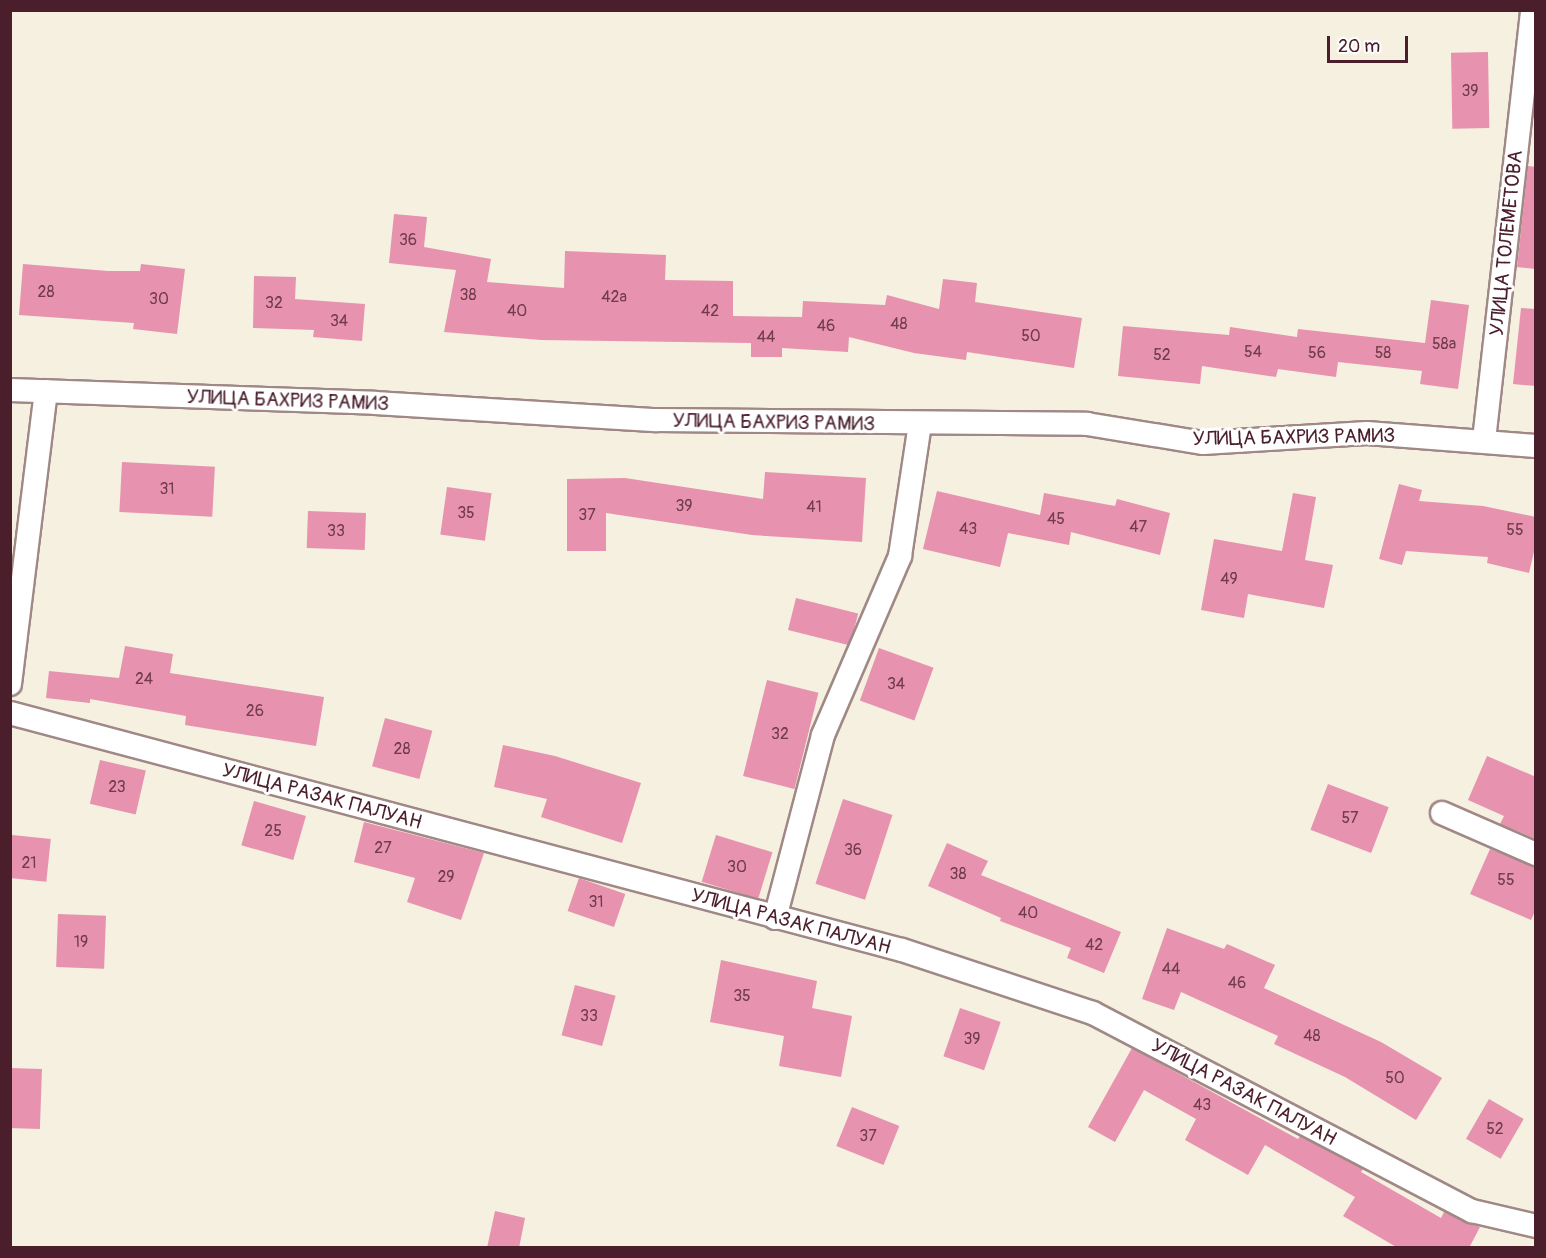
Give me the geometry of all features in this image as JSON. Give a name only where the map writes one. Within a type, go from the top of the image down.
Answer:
[{"type":"street","name":"УЛИЦА ТОЛЕМЕТОВА","points":[[1484,440],[1532,10]]},
{"type":"street","name":"УЛИЦА БАХРИЗ РАМИЗ","points":[[10,390],[375,403],[656,420],[1087,424],[1203,443],[1367,433],[1484,440],[1536,446]]},
{"type":"street","points":[[10,684],[46,391]]},
{"type":"street","points":[[775,918],[824,735],[900,556],[920,424]]},
{"type":"street","name":"УЛИЦА РАЗАК ПАЛУАН","points":[[10,713],[902,950],[1093,1013],[1472,1211],[1536,1226]]},
{"type":"street","points":[[1442,813],[1536,854]]},
{"type":"building","points":[[1488,52],[1489,128],[1452,129],[1451,53]]},
{"type":"building","points":[[1528,166],[1536,167],[1536,269],[1517,267]]},
{"type":"building","points":[[394,214],[427,217],[424,247],[491,259],[487,282],[564,288],[565,251],[666,255],[665,280],[733,281],[733,316],[802,317],[803,301],[885,305],[887,295],[939,309],[943,279],[977,283],[975,302],[1082,318],[1074,368],[967,352],[966,360],[914,353],[849,337],[848,352],[782,348],[782,357],[751,357],[751,343],[541,340],[444,332],[456,270],[389,263]]},
{"type":"building","points":[[23,264],[108,271],[140,271],[141,264],[185,269],[177,334],[133,329],[134,323],[19,315]]},
{"type":"building","points":[[254,276],[296,277],[295,299],[365,304],[362,341],[313,337],[314,330],[253,328]]},
{"type":"building","points":[[1431,300],[1469,305],[1458,389],[1420,384],[1422,371],[1338,362],[1336,377],[1278,369],[1276,377],[1202,366],[1200,384],[1118,376],[1123,326],[1229,335],[1230,327],[1297,337],[1298,329],[1425,343]]},
{"type":"building","points":[[1521,308],[1536,309],[1536,386],[1513,384]]},
{"type":"building","points":[[122,462],[215,467],[212,517],[119,512]]},
{"type":"building","points":[[765,472],[866,478],[862,542],[752,535],[606,513],[606,551],[567,551],[567,479],[625,478],[763,499]]},
{"type":"building","points":[[1399,484],[1422,490],[1419,501],[1483,506],[1536,517],[1536,543],[1529,573],[1487,563],[1488,557],[1406,551],[1402,565],[1379,559]]},
{"type":"building","points":[[447,487],[492,493],[485,541],[440,535]]},
{"type":"building","points":[[937,491],[1040,515],[1044,493],[1115,506],[1117,499],[1170,513],[1160,555],[1071,532],[1069,545],[1008,533],[1000,567],[923,549]]},
{"type":"building","points":[[1293,493],[1316,497],[1305,560],[1333,565],[1324,608],[1248,594],[1244,618],[1201,610],[1214,539],[1282,551]]},
{"type":"building","points":[[308,511],[366,513],[365,550],[307,548]]},
{"type":"building","points":[[796,598],[858,613],[850,646],[788,630]]},
{"type":"building","points":[[125,646],[173,654],[170,673],[324,697],[316,746],[185,725],[186,716],[90,699],[90,703],[46,698],[49,671],[119,678]]},
{"type":"building","points":[[879,648],[934,668],[914,720],[860,701]]},
{"type":"building","points":[[767,680],[818,693],[794,789],[743,776]]},
{"type":"building","points":[[385,718],[432,731],[419,779],[372,766]]},
{"type":"building","points":[[503,745],[555,756],[641,783],[622,843],[541,817],[547,799],[494,787]]},
{"type":"building","points":[[1487,756],[1536,777],[1536,839],[1500,824],[1504,816],[1468,800]]},
{"type":"building","points":[[100,760],[146,771],[136,814],[90,804]]},
{"type":"building","points":[[1328,784],[1389,807],[1371,853],[1310,830]]},
{"type":"building","points":[[843,799],[892,815],[865,900],[815,884]]},
{"type":"building","points":[[254,801],[306,816],[293,860],[241,845]]},
{"type":"building","points":[[364,822],[484,853],[461,920],[407,902],[415,878],[354,862]]},
{"type":"building","points":[[12,835],[51,839],[46,882],[10,878]]},
{"type":"building","points":[[716,835],[772,852],[758,899],[702,882]]},
{"type":"building","points":[[947,843],[988,861],[981,875],[1121,932],[1104,973],[1067,958],[1071,948],[1000,921],[1001,918],[928,886]]},
{"type":"building","points":[[1490,849],[1536,867],[1536,909],[1531,920],[1470,894]]},
{"type":"building","points":[[579,878],[625,894],[614,927],[568,911]]},
{"type":"building","points":[[58,914],[106,916],[104,969],[56,967]]},
{"type":"building","points":[[1167,928],[1224,949],[1227,944],[1275,965],[1264,988],[1381,1042],[1442,1078],[1416,1120],[1345,1077],[1274,1044],[1278,1036],[1181,992],[1174,1010],[1142,999]]},
{"type":"building","points":[[721,960],[817,981],[812,1008],[852,1016],[841,1077],[779,1066],[784,1036],[710,1022]]},
{"type":"building","points":[[575,985],[616,996],[602,1046],[562,1035]]},
{"type":"building","points":[[960,1008],[1001,1022],[984,1070],[943,1056]]},
{"type":"building","points":[[1132,1048],[1298,1139],[1300,1136],[1363,1169],[1361,1172],[1441,1218],[1444,1212],[1480,1227],[1469,1248],[1398,1248],[1343,1216],[1355,1197],[1265,1145],[1248,1175],[1185,1140],[1196,1119],[1144,1090],[1115,1142],[1088,1127]]},
{"type":"building","points":[[10,1068],[42,1069],[40,1129],[10,1128]]},
{"type":"building","points":[[1489,1099],[1524,1119],[1501,1159],[1466,1139]]},
{"type":"building","points":[[852,1107],[899,1126],[884,1165],[836,1146]]},
{"type":"building","points":[[495,1211],[525,1218],[519,1248],[487,1248]]}]
